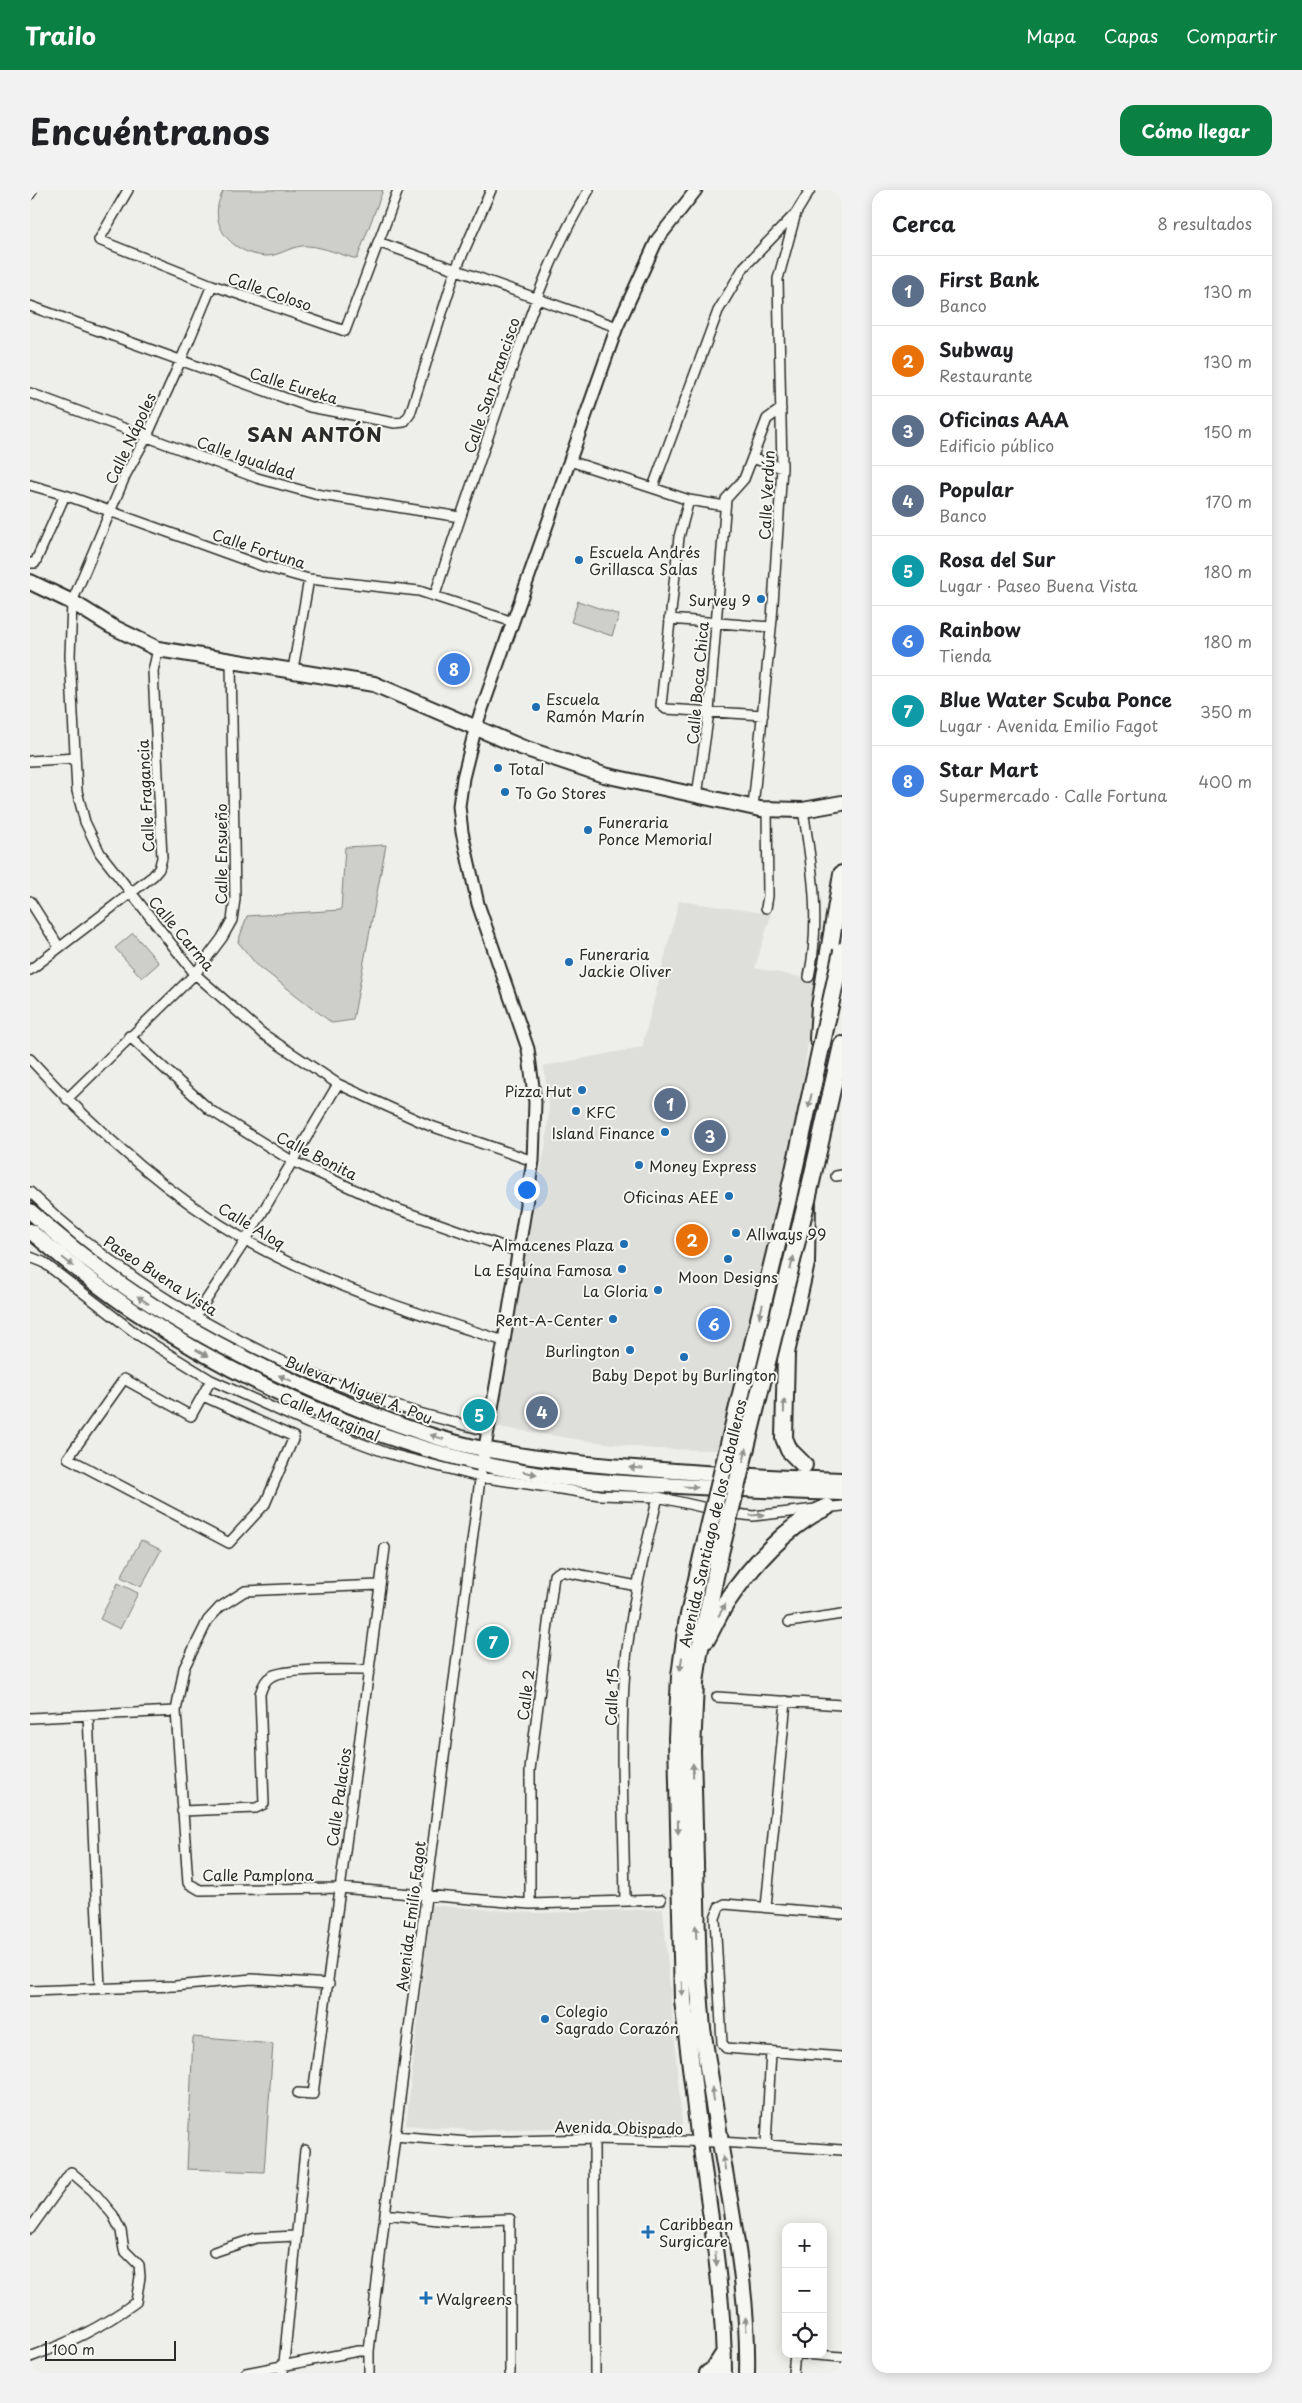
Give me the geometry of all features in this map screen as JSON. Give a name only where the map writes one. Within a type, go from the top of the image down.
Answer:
[{"type":"highway","points":[[817,1070],[820,1006],[842,874]]},
{"type":"highway","name":"Avenida Santiago de los Caballeros","points":[[700,2142],[683,2000],[677,1738],[680,1676],[687,1624],[784,1217],[842,951]]},
{"type":"highway","name":"Avenida Santiago de los Caballeros","points":[[720,2142],[702,2029],[695,1921],[692,1751],[695,1683],[699,1653],[720,1553],[839,1068],[842,1045]]},
{"type":"highway","points":[[804,1465],[788,1450],[784,1438],[786,1353],[806,1263],[807,1200]]},
{"type":"highway","points":[[699,1653],[726,1603],[787,1532],[809,1515],[835,1506]]},
{"type":"main road","points":[[30,582],[72,602],[111,626],[158,649],[231,662],[293,669],[374,684],[568,764],[753,808],[803,810],[842,803]]},
{"type":"main road","name":"Bulevar Miguel A. Pou","points":[[30,1211],[64,1241],[122,1285],[199,1335],[284,1378],[376,1416],[448,1441],[484,1449],[593,1465],[766,1478],[842,1480]]},
{"type":"main road","points":[[30,1231],[134,1311],[179,1340],[234,1370],[367,1430],[481,1470],[630,1484],[842,1493]]},
{"type":"main road","name":"Avenida Santiago de los Caballeros","points":[[700,2142],[716,2253],[724,2373]]},
{"type":"main road","name":"Avenida Santiago de los Caballeros","points":[[720,2142],[746,2320],[747,2373]]},
{"type":"main road","points":[[707,2373],[713,2369],[724,2352]]},
{"type":"street","points":[[30,194],[32,190]]},
{"type":"street","name":"Calle Coloso","points":[[128,190],[99,240],[212,286],[345,331],[398,190]]},
{"type":"street","name":"Calle Eureka","points":[[30,306],[318,410],[395,423],[404,422],[410,414],[456,269],[492,190]]},
{"type":"street","name":"Calle San Francisco","points":[[435,596],[460,517],[536,299],[567,228],[589,190]]},
{"type":"street","points":[[481,1470],[533,1161],[535,1102],[531,1060],[478,904],[459,806],[463,778],[476,726],[617,327],[657,240],[696,190]]},
{"type":"street","name":"Calle Verdún","points":[[753,808],[771,628],[782,468],[778,279],[796,213],[810,190]]},
{"type":"street","points":[[653,487],[718,311],[744,267],[796,213]]},
{"type":"street","points":[[378,242],[617,327]]},
{"type":"street","name":"Calle Nápoles","points":[[72,602],[126,474],[147,436],[212,286]]},
{"type":"street","name":"Calle Igualdad","points":[[30,394],[256,478],[316,494],[460,517]]},
{"type":"street","name":"Calle Boca Chica","points":[[697,796],[700,790],[709,712],[726,499],[744,479],[767,419],[781,410]]},
{"type":"street","points":[[752,458],[782,468]]},
{"type":"street","points":[[570,460],[689,500],[725,506]]},
{"type":"street","name":"Calle Fortuna","points":[[30,484],[262,566],[309,579],[418,591],[514,622]]},
{"type":"street","points":[[30,563],[35,563],[65,495]]},
{"type":"street","points":[[689,500],[678,537],[661,705],[666,709],[763,716]]},
{"type":"street","points":[[293,669],[309,579]]},
{"type":"street","name":"Calle Carma","points":[[72,602],[70,656],[75,758],[77,791],[85,822],[100,853],[195,974],[263,1034],[338,1084],[428,1125],[533,1161]]},
{"type":"street","points":[[669,619],[771,628]]},
{"type":"street","name":"Calle Fragancia","points":[[30,970],[131,894],[159,869],[162,858],[153,671],[158,649]]},
{"type":"street","name":"Calle Ensueño","points":[[67,1099],[129,1036],[195,974],[222,938],[232,920],[235,899],[231,662]]},
{"type":"street","points":[[30,760],[75,758]]},
{"type":"street","points":[[766,908],[768,896],[767,809]]},
{"type":"street","points":[[803,810],[816,906],[814,956],[808,977]]},
{"type":"street","points":[[30,901],[59,947]]},
{"type":"street","name":"Calle Bonita","points":[[129,1036],[210,1110],[292,1161],[397,1209],[518,1252]]},
{"type":"street","name":"Calle Aloq","points":[[30,1059],[67,1099],[166,1186],[246,1240],[300,1268],[395,1306],[504,1341]]},
{"type":"street","points":[[195,1317],[246,1240],[338,1084]]},
{"type":"street","name":"Paseo Buena Vista","points":[[30,1192],[72,1232],[134,1278],[195,1317],[306,1373],[384,1402],[487,1431]]},
{"type":"street","name":"Calle Marginal","points":[[30,1257],[43,1262],[138,1335],[211,1380],[309,1424],[387,1453],[481,1470],[600,1495],[658,1497],[729,1514],[753,1516],[835,1506]]},
{"type":"street","points":[[203,1396],[294,1437],[265,1504],[229,1543],[68,1458],[124,1379],[191,1416],[211,1380]]},
{"type":"street","name":"Avenida Emilio Fagot","points":[[370,2373],[369,2351],[385,2214],[481,1470]]},
{"type":"street","name":"Calle 15","points":[[625,1901],[624,1716],[626,1669],[637,1586],[658,1497]]},
{"type":"street","name":"Calle Palacios","points":[[298,2093],[313,2094],[330,1984],[340,1888],[385,1548]]},
{"type":"street","name":"Calle 2","points":[[530,1904],[530,1770],[554,1575],[561,1571],[637,1586]]},
{"type":"street","name":"Calle Pamplona","points":[[380,1585],[250,1590],[233,1597],[214,1613],[199,1636],[184,1668],[176,1711],[188,1883],[194,1888],[207,1890],[340,1888],[530,1904],[661,1900]]},
{"type":"street","points":[[789,1622],[842,1614]]},
{"type":"street","points":[[182,1811],[256,1808],[264,1804],[260,1694],[265,1682],[271,1676],[288,1672],[370,1670]]},
{"type":"street","points":[[717,1697],[842,1705]]},
{"type":"street","points":[[766,1907],[786,1702]]},
{"type":"street","points":[[30,1718],[176,1711]]},
{"type":"street","points":[[88,1714],[100,1988]]},
{"type":"street","points":[[842,1914],[725,1904],[719,1907],[715,1918],[722,2043],[726,2048],[842,2057]]},
{"type":"street","points":[[30,1991],[175,1986],[252,1979],[330,1984]]},
{"type":"street","points":[[766,2144],[771,2052]]},
{"type":"street","name":"Avenida Obispado","points":[[395,2136],[468,2142],[594,2139],[720,2142],[842,2150]]},
{"type":"street","points":[[594,2139],[595,2373]]},
{"type":"street","points":[[283,2369],[305,2150]]},
{"type":"street","points":[[30,2229],[71,2172],[93,2191],[113,2215],[121,2230],[124,2250],[139,2265],[140,2277],[136,2302],[110,2320],[71,2342],[30,2357]]},
{"type":"street","points":[[385,2214],[447,2221],[510,2220],[510,2373]]},
{"type":"street","points":[[214,2252],[256,2238],[295,2236]]},
{"type":"street","points":[[246,2373],[283,2369],[358,2351],[369,2351]]},
{"type":"street","points":[[827,2355],[842,2356]]},
{"type":"street","points":[[793,2373],[795,2358]]},
{"type":"shaded area","points":[[224,190],[383,190],[357,259],[326,249],[308,246],[267,256],[243,250],[225,235],[220,225],[217,214]]},
{"type":"shaded area","points":[[578,601],[619,615],[612,636],[571,622]]},
{"type":"shaded area","points":[[386,845],[353,1020],[332,1023],[256,964],[238,942],[247,916],[341,910],[345,847]]},
{"type":"shaded area","points":[[679,901],[771,914],[755,968],[815,980],[802,1093],[782,1187],[718,1450],[655,1449],[493,1426],[546,1143],[549,1108],[544,1066],[642,1047]]},
{"type":"shaded area","points":[[133,933],[159,963],[142,978],[115,948]]},
{"type":"shaded area","points":[[141,1540],[161,1550],[141,1587],[121,1577]]},
{"type":"shaded area","points":[[118,1583],[138,1593],[120,1629],[100,1619]]},
{"type":"shaded area","name":"Colegio Sagrado Corazón","points":[[431,1905],[533,1913],[663,1909],[682,2125],[471,2130],[406,2125]]},
{"type":"shaded area","points":[[193,2037],[273,2044],[264,2172],[187,2169]]},
{"type":"place","name":"Escuela Andrés Grillasca Salas","points":[[579,560]]},
{"type":"place","name":"Survey 9","points":[[761,599]]},
{"type":"place","name":"Star Mart","points":[[454,669]]},
{"type":"place","name":"Escuela Ramón Marín","points":[[536,707]]},
{"type":"place","name":"Total","points":[[498,768]]},
{"type":"place","name":"To Go Stores","points":[[505,792]]},
{"type":"place","name":"Funeraria Ponce Memorial","points":[[588,830]]},
{"type":"place","name":"Funeraria Jackie Oliver","points":[[569,962]]},
{"type":"place","name":"Pizza Hut","points":[[582,1090]]},
{"type":"place","name":"First Bank","points":[[670,1104]]},
{"type":"place","name":"KFC","points":[[576,1111]]},
{"type":"place","name":"Island Finance","points":[[665,1132]]},
{"type":"place","name":"Oficinas AAA","points":[[710,1136]]},
{"type":"place","name":"Money Express","points":[[639,1165]]},
{"type":"place","name":"Oficinas AEE","points":[[729,1196]]},
{"type":"place","name":"Allways 99","points":[[736,1233]]},
{"type":"place","name":"Subway","points":[[692,1240]]},
{"type":"place","name":"Almacenes Plaza","points":[[624,1244]]},
{"type":"place","name":"Moon Designs","points":[[728,1259]]},
{"type":"place","name":"La Esquína Famosa","points":[[622,1269]]},
{"type":"place","name":"La Gloria","points":[[658,1290]]},
{"type":"place","name":"Rent-A-Center","points":[[613,1319]]},
{"type":"place","name":"Rainbow","points":[[714,1324]]},
{"type":"place","name":"Burlington","points":[[630,1350]]},
{"type":"place","name":"Baby Depot by Burlington","points":[[684,1357]]},
{"type":"place","name":"Popular","points":[[542,1412]]},
{"type":"place","name":"Rosa del Sur","points":[[479,1415]]},
{"type":"place","name":"Blue Water Scuba Ponce","points":[[493,1642]]},
{"type":"place","name":"Colegio Sagrado Corazón","points":[[545,2019]]},
{"type":"place","name":"Caribbean Surgicare","points":[[648,2232]]},
{"type":"place","name":"Walgreens","points":[[426,2298]]},
{"type":"district","name":"SAN ANTÓN","points":[[315,434]]}]
